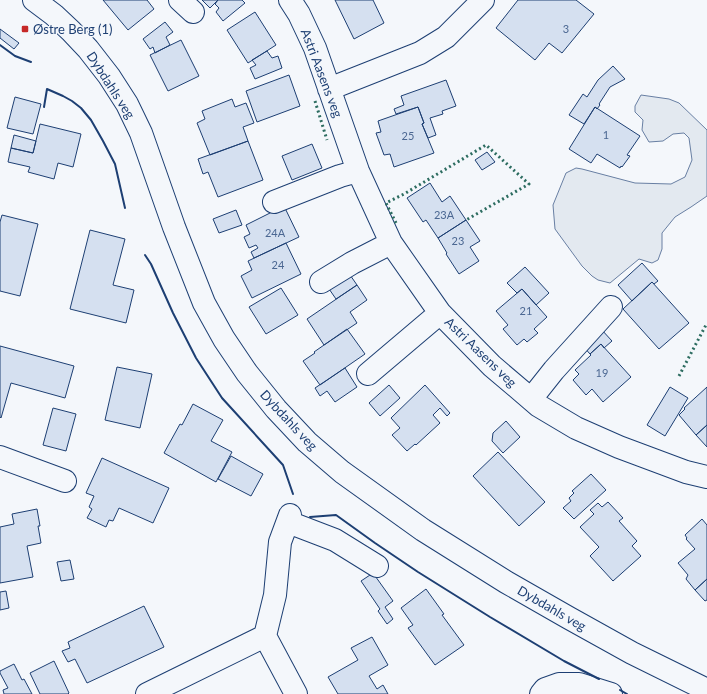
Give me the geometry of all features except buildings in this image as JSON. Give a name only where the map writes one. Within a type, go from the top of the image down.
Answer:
[{"type":"street","name":"Astri Aasens veg","points":[[290,0],[299,14],[315,48],[358,171],[392,243],[440,313],[492,366],[539,406],[576,428],[619,447],[686,472],[707,477]]},
{"type":"street","points":[[329,89],[420,53],[446,37],[483,0]]},
{"type":"street","name":"Dybdahls veg","points":[[37,1],[71,31],[88,49],[109,76],[127,104],[141,133],[174,227],[204,303],[224,339],[247,373],[276,409],[307,442],[348,477],[424,530],[506,582],[626,650],[707,690]]},
{"type":"street","points":[[274,202],[340,176],[358,171]]},
{"type":"street","points":[[321,282],[352,263],[392,243]]},
{"type":"street","points":[[531,399],[554,370],[611,306]]},
{"type":"street","points":[[368,374],[440,313]]},
{"type":"street","points":[[0,457],[66,481]]},
{"type":"street","points":[[296,694],[265,636],[275,594],[280,542],[289,518],[335,540],[377,566]]},
{"type":"street","points":[[147,694],[265,636]]},
{"type":"street","points":[[541,694],[545,689],[559,684],[579,684],[611,694]]},
{"type":"shaded area","points":[[641,95],[669,99],[679,103],[707,130],[707,196],[675,217],[662,233],[662,249],[658,260],[652,263],[639,259],[610,283],[598,280],[582,266],[555,229],[553,205],[566,173],[576,168],[635,183],[671,184],[685,177],[692,160],[689,138],[684,133],[673,134],[663,141],[649,142],[642,130],[643,120],[635,112],[635,106]]},
{"type":"hedge","points":[[315,101],[327,140]]},
{"type":"hedge","points":[[396,223],[386,203],[404,194],[486,145],[529,184],[466,220]]},
{"type":"hedge","points":[[679,376],[707,323]]},
{"type":"wall","points":[[0,45],[15,56],[31,62]]},
{"type":"wall","points":[[44,107],[47,89],[72,101],[81,108],[91,120],[115,164],[125,208]]},
{"type":"wall","points":[[145,255],[151,264],[173,313],[196,358],[222,398],[283,465],[293,494]]},
{"type":"wall","points":[[310,517],[336,515],[418,572],[490,617],[564,661],[599,679]]},
{"type":"wall","points":[[620,690],[627,694]]},
{"type":"place","name":"Østre Berg (1)","points":[[25,29]]}]
